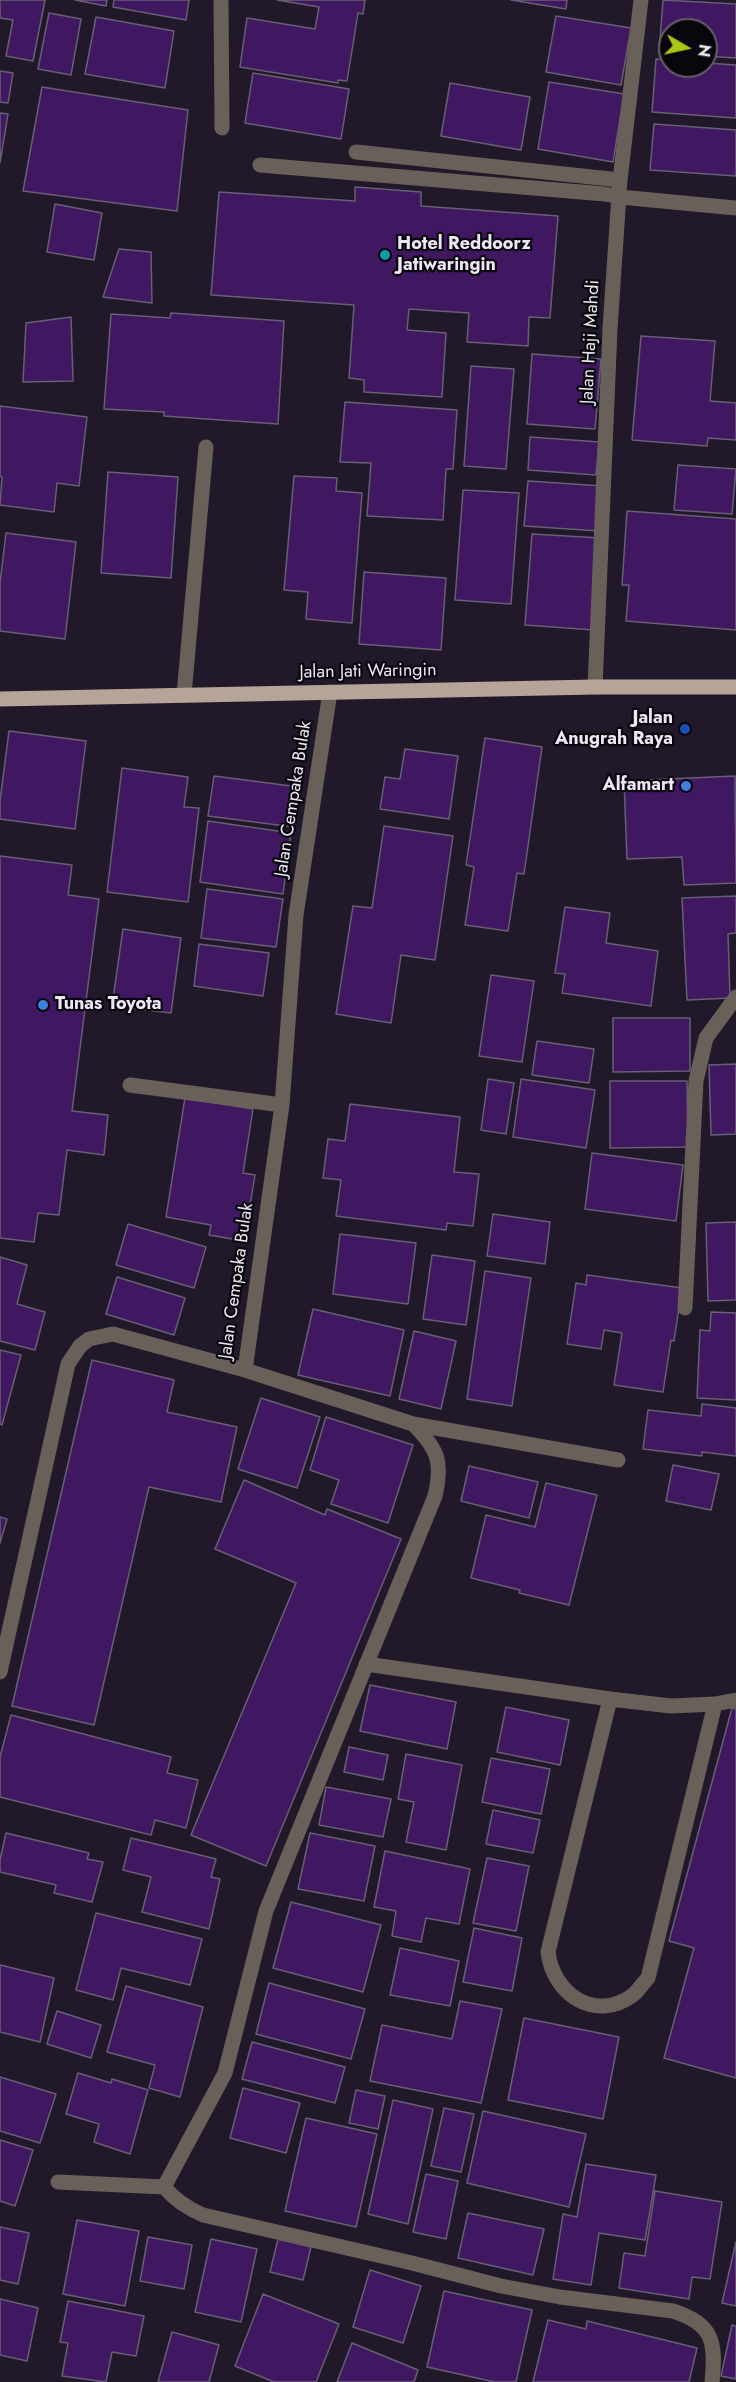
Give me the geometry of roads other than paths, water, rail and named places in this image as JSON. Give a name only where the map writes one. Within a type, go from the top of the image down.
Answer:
[{"type":"main road","name":"Jalan Jati Waringin","points":[[0,699],[595,687],[736,687]]},
{"type":"street","points":[[220,0],[222,128]]},
{"type":"street","name":"Jalan Haji Mahdi","points":[[595,687],[610,329],[620,180],[641,0]]},
{"type":"street","points":[[356,152],[620,180]]},
{"type":"street","points":[[260,165],[593,193],[736,208]]},
{"type":"street","points":[[184,695],[206,447]]},
{"type":"street","name":"Jalan Cempaka Bulak","points":[[0,1672],[68,1364],[80,1346],[89,1339],[113,1334],[245,1370],[282,1105],[296,915],[330,692]]},
{"type":"street","points":[[685,1308],[696,1081],[706,1038],[736,997]]},
{"type":"street","points":[[130,1085],[282,1105]]},
{"type":"street","points":[[245,1370],[413,1424],[618,1460]]},
{"type":"street","points":[[164,2187],[225,2073],[266,1911],[435,1496],[439,1478],[437,1459],[430,1441],[413,1424]]},
{"type":"street","points":[[366,1664],[671,1706],[715,1704],[736,1700]]},
{"type":"street","points":[[610,1699],[548,1952],[550,1967],[563,1989],[584,2002],[598,2006],[617,2003],[633,1995],[648,1978],[715,1704]]},
{"type":"street","points":[[58,2182],[164,2187],[180,2203],[203,2215],[501,2286],[560,2297],[674,2311],[692,2317],[706,2329],[715,2354],[712,2382]]},
{"type":"place","name":"Hotel Reddoorz Jatiwaringin","points":[[385,255]]},
{"type":"place","name":"Jalan Anugrah Raya","points":[[685,729]]},
{"type":"place","name":"Alfamart","points":[[686,786]]},
{"type":"place","name":"Tunas Toyota","points":[[43,1005]]}]
